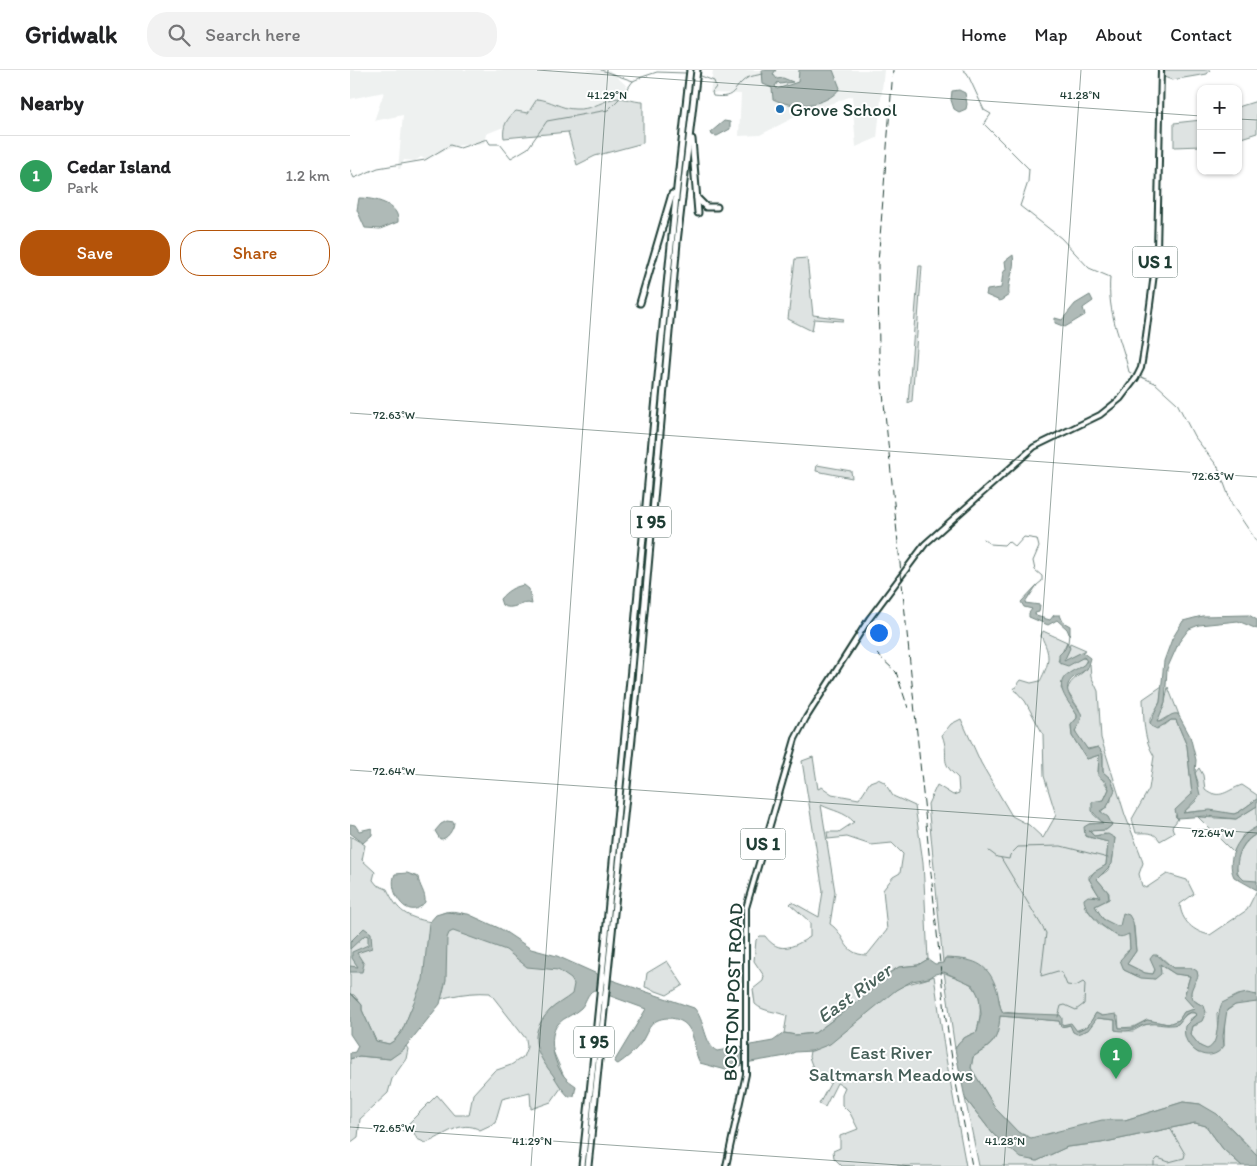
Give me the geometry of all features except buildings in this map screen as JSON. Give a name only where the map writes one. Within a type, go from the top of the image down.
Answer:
[{"type":"highway","name":"I 95","points":[[582,1166],[690,70]]},
{"type":"highway","name":"I 95","points":[[588,1166],[637,690],[677,242],[697,70]]},
{"type":"highway","points":[[697,70],[692,144],[698,213]]},
{"type":"highway","points":[[640,303],[670,209],[682,136]]},
{"type":"highway","points":[[696,198],[706,207],[717,207]]},
{"type":"main road","name":"BOSTON POST ROAD","points":[[726,1166],[743,1093],[747,1064],[746,908],[791,749],[806,718],[870,618],[925,544],[1037,444],[1100,415],[1120,399],[1137,375],[1145,343],[1157,251],[1161,70]]},
{"type":"shaded area","points":[[350,70],[609,70],[627,86],[625,92],[613,104],[501,128],[486,134],[484,143],[455,146],[436,154],[431,159],[433,156],[431,155],[427,160],[421,157],[415,161],[404,160],[400,169],[398,169],[403,115],[374,121],[384,92],[350,99]]},
{"type":"shaded area","name":"Grove School","points":[[713,70],[884,70],[877,138],[856,147],[852,96],[799,115],[760,135],[739,136],[741,94],[710,93]]},
{"type":"shaded area","points":[[762,70],[776,70],[773,74],[777,79],[783,78],[793,82],[780,84],[778,82],[775,86],[777,89],[798,82],[799,70],[833,70],[840,88],[827,99],[818,102],[799,105],[781,102],[773,99],[772,88],[763,84]]},
{"type":"shaded area","points":[[959,90],[965,93],[967,104],[966,109],[959,112],[954,109],[951,100],[952,91]]},
{"type":"shaded area","points":[[724,121],[730,122],[730,129],[717,136],[712,135],[711,132]]},
{"type":"shaded area","points":[[359,198],[372,199],[390,206],[398,216],[398,222],[380,229],[365,228],[357,210]]},
{"type":"shaded area","points":[[1013,255],[1009,295],[1000,301],[986,295],[987,290],[1001,288],[1003,273],[1006,269],[1005,261]]},
{"type":"shaded area","points":[[1090,295],[1093,301],[1083,308],[1085,315],[1065,327],[1055,323],[1055,318],[1062,320],[1075,304]]},
{"type":"shaded area","points":[[524,585],[529,589],[532,604],[524,603],[513,607],[502,605],[500,599],[505,594],[513,588]]},
{"type":"shaded area","points":[[1037,585],[1025,603],[1040,605],[1039,612],[1035,613],[1036,616],[1050,620],[1054,615],[1060,615],[1063,622],[1070,626],[1070,636],[1067,629],[1057,620],[1048,625],[1029,617],[1032,609],[1024,607],[1021,602]]},
{"type":"shaded area","points":[[1249,615],[1257,620],[1257,629],[1238,621],[1199,625],[1189,629],[1179,642],[1167,669],[1165,703],[1157,722],[1178,714],[1190,736],[1196,760],[1195,773],[1200,795],[1183,813],[1210,810],[1234,814],[1257,799],[1257,806],[1236,819],[1207,816],[1177,818],[1175,810],[1192,794],[1187,746],[1176,720],[1171,720],[1157,729],[1151,726],[1150,723],[1160,702],[1164,661],[1172,639],[1183,621],[1202,616]]},
{"type":"shaded area","points":[[1067,642],[1070,648],[1064,661],[1082,652],[1090,658],[1087,669],[1074,677],[1068,686],[1070,696],[1082,715],[1075,731],[1088,750],[1098,747],[1102,756],[1103,772],[1111,779],[1115,790],[1107,807],[1100,811],[1108,817],[1112,825],[1106,830],[1089,831],[1094,836],[1108,834],[1115,838],[1112,864],[1097,879],[1108,892],[1109,899],[1095,906],[1103,919],[1117,926],[1120,926],[1123,913],[1129,915],[1133,922],[1136,951],[1127,964],[1145,973],[1153,974],[1155,970],[1150,959],[1153,955],[1157,955],[1173,968],[1192,968],[1197,971],[1198,976],[1191,997],[1204,1006],[1206,1012],[1202,1021],[1192,1026],[1190,1034],[1200,1046],[1207,1049],[1214,1042],[1222,1003],[1247,993],[1257,995],[1257,1002],[1235,1005],[1227,1010],[1223,1036],[1224,1046],[1218,1052],[1211,1055],[1197,1052],[1191,1048],[1187,1041],[1185,1026],[1197,1014],[1192,1012],[1186,1014],[1178,1024],[1169,1025],[1150,1024],[1127,1031],[1115,1030],[1115,1020],[1097,1018],[1088,1030],[1077,1034],[1073,1032],[1070,1025],[1061,1027],[1059,1021],[1000,1016],[996,1037],[990,1045],[973,1057],[971,1068],[996,1109],[1018,1132],[1031,1138],[1102,1120],[1125,1120],[1183,1102],[1200,1104],[1217,1114],[1257,1155],[1257,1166],[1242,1166],[1223,1149],[1206,1126],[1195,1123],[1101,1143],[1067,1147],[1037,1161],[1021,1158],[993,1134],[965,1098],[955,1049],[961,1040],[977,1032],[981,1014],[979,997],[973,985],[944,972],[929,978],[912,981],[896,990],[830,1044],[812,1051],[795,1052],[786,1056],[751,1062],[726,1070],[700,1063],[691,1031],[681,1021],[672,1018],[657,1020],[653,1023],[641,1043],[628,1057],[618,1064],[614,1062],[646,1009],[594,990],[581,1008],[558,1024],[553,1036],[552,1043],[557,1065],[565,1077],[576,1086],[574,1096],[569,1097],[542,1059],[536,1043],[536,1035],[538,1027],[550,1010],[572,994],[574,984],[571,979],[558,970],[527,967],[506,950],[453,931],[449,933],[447,938],[446,980],[440,1004],[403,1050],[390,1059],[359,1056],[350,1059],[350,1053],[355,1052],[358,1046],[350,1034],[350,993],[362,1005],[362,1010],[376,1041],[389,1044],[395,1040],[402,1031],[423,980],[429,923],[436,915],[446,912],[468,914],[501,929],[531,949],[557,956],[606,978],[694,1008],[698,1013],[709,1043],[717,1051],[773,1041],[784,1033],[796,1035],[815,1033],[869,993],[881,978],[899,967],[918,965],[928,959],[935,964],[943,963],[945,958],[963,959],[978,964],[984,967],[993,980],[1003,1013],[1060,1015],[1062,1025],[1071,1023],[1077,1031],[1088,1026],[1096,1013],[1102,1016],[1116,1014],[1119,1028],[1133,1028],[1147,1020],[1168,1024],[1179,1020],[1184,1012],[1195,1009],[1184,997],[1190,976],[1175,974],[1160,964],[1161,974],[1155,979],[1141,978],[1124,970],[1120,960],[1130,949],[1129,934],[1119,937],[1113,934],[1092,915],[1085,904],[1084,899],[1088,896],[1100,897],[1089,879],[1094,872],[1106,865],[1108,842],[1085,836],[1084,827],[1089,824],[1103,823],[1092,811],[1092,802],[1104,800],[1109,789],[1106,782],[1098,776],[1099,755],[1087,759],[1072,736],[1071,725],[1077,718],[1077,715],[1063,693],[1062,682],[1065,676],[1087,661],[1084,657],[1068,666],[1059,663],[1059,655],[1065,649]]},
{"type":"shaded area","points":[[447,821],[454,822],[453,828],[448,836],[440,839],[435,831],[441,824]]},
{"type":"shaded area","points":[[350,824],[355,825],[359,831],[372,828],[372,835],[363,843],[350,833]]},
{"type":"shaded area","points":[[1257,827],[1257,834],[1247,841],[1241,850],[1237,873],[1244,880],[1257,881],[1257,890],[1234,877],[1231,863],[1239,841],[1250,830]]},
{"type":"shaded area","points":[[407,873],[418,877],[425,899],[425,902],[419,908],[412,909],[406,907],[396,896],[393,881],[395,874]]},
{"type":"shaded area","points":[[364,928],[371,933],[372,948],[357,953],[364,964],[362,972],[350,972],[350,966],[358,967],[352,958],[352,952],[368,945],[368,936],[365,935],[350,949],[350,942]]},
{"type":"green space","points":[[1165,70],[1210,70],[1207,74],[1172,80],[1164,77]]},
{"type":"green space","points":[[616,98],[643,102],[643,143],[595,156],[577,165],[568,132],[504,138],[505,126],[510,117],[516,111],[528,113],[537,99],[565,108],[575,109],[590,107]]},
{"type":"green space","points":[[1257,101],[1257,133],[1242,138],[1242,130],[1242,106]]},
{"type":"green space","points":[[1197,120],[1197,146],[1174,147],[1174,123]]},
{"type":"green space","points":[[807,258],[813,315],[844,319],[843,321],[814,319],[812,331],[788,319],[795,259]]},
{"type":"green space","points":[[919,266],[922,266],[912,401],[908,403]]},
{"type":"green space","points":[[817,465],[851,471],[852,478],[816,471]]},
{"type":"green space","points":[[1043,631],[1067,642],[1058,661],[1072,662],[1082,658],[1087,659],[1084,665],[1066,676],[1061,688],[1077,715],[1077,718],[1071,725],[1072,736],[1087,759],[1099,755],[1098,773],[1109,789],[1104,800],[1092,802],[1093,814],[1103,823],[1089,824],[1085,836],[1108,842],[1106,865],[1089,876],[1100,897],[1094,896],[1084,906],[1099,924],[1117,936],[1129,934],[1130,949],[1124,954],[1124,970],[1137,976],[1155,979],[1161,971],[1158,966],[1159,964],[1175,974],[1190,976],[1184,996],[1195,1009],[1184,1012],[1179,1020],[1168,1024],[1147,1020],[1133,1027],[1119,1028],[1118,1016],[1102,1016],[1096,1013],[1088,1026],[1075,1031],[1072,1025],[1061,1025],[1062,1022],[1055,1017],[1003,1012],[999,999],[943,963],[928,804],[937,785],[953,795],[959,793],[958,778],[946,762],[942,735],[951,724],[961,719],[981,763],[1012,816],[1029,825],[1043,838],[1056,815],[1044,776],[1043,734],[1025,701],[1014,689],[1021,680],[1031,683],[1040,681],[1048,659],[1041,636]]},
{"type":"green space","points":[[1070,643],[1086,650],[1066,661],[1063,660],[1068,652]]},
{"type":"green space","points":[[1090,664],[1091,676],[1098,691],[1101,738],[1125,815],[1143,863],[1139,874],[1142,886],[1146,888],[1167,874],[1187,880],[1194,894],[1180,904],[1183,916],[1189,925],[1204,934],[1210,935],[1247,910],[1257,890],[1257,995],[1239,996],[1226,1004],[1217,1013],[1218,1028],[1216,1039],[1207,1050],[1200,1046],[1190,1034],[1192,1026],[1197,1025],[1201,1005],[1194,1000],[1191,994],[1196,980],[1192,968],[1173,968],[1160,956],[1153,974],[1145,973],[1127,964],[1136,951],[1134,926],[1122,930],[1103,919],[1095,906],[1109,899],[1109,893],[1097,879],[1110,868],[1115,838],[1105,834],[1094,836],[1089,830],[1106,830],[1112,825],[1100,813],[1111,801],[1111,779],[1103,772],[1103,754],[1098,747],[1087,749],[1077,736],[1075,729],[1079,725],[1079,709],[1067,691],[1074,679]]},
{"type":"green space","points":[[1162,686],[1160,702],[1150,719],[1150,724],[1165,725],[1171,720],[1176,720],[1187,746],[1192,794],[1175,816],[1178,819],[1172,827],[1174,833],[1160,841],[1153,834],[1136,833],[1132,819],[1149,789],[1154,756],[1146,736],[1143,699]]},
{"type":"green space","points":[[1168,687],[1179,715],[1167,717],[1157,723],[1164,707]]},
{"type":"green space","points":[[813,757],[818,789],[822,787],[832,794],[859,799],[870,782],[878,779],[884,782],[893,796],[915,806],[923,862],[928,959],[918,965],[899,967],[881,978],[869,993],[815,1033],[796,1035],[784,1033],[787,1016],[762,1009],[755,1004],[753,989],[763,981],[764,976],[754,961],[756,940],[760,936],[765,936],[776,946],[786,947],[798,944],[810,937],[810,922],[790,904],[792,902],[819,917],[823,891],[802,761]],"holes":[[[821,805],[843,814],[854,822],[839,832],[827,832],[828,839],[847,837],[871,845],[892,843],[903,854],[900,873],[893,877],[883,890],[887,930],[867,955],[853,952],[830,924],[835,892]]]},
{"type":"green space","points":[[1199,768],[1203,775],[1205,789],[1210,792],[1215,794],[1224,793],[1242,785],[1257,795],[1257,799],[1234,814],[1200,811],[1183,813],[1196,801],[1198,782],[1195,773]]},
{"type":"green space","points":[[1257,806],[1257,827],[1243,835],[1234,853],[1198,817],[1236,819]]},
{"type":"green space","points":[[1257,834],[1257,883],[1244,881],[1239,875],[1237,864],[1243,846]]},
{"type":"green space","points":[[350,836],[365,845],[362,860],[375,872],[373,880],[377,885],[387,889],[399,908],[409,915],[431,922],[442,913],[454,911],[466,914],[527,954],[585,975],[546,1035],[566,1081],[551,1102],[531,1109],[530,1092],[502,1099],[495,1123],[480,1130],[466,1126],[459,1127],[426,1143],[417,1139],[409,1123],[437,1095],[454,1115],[469,1115],[473,1094],[494,1071],[511,1065],[523,1057],[527,1047],[526,1039],[490,993],[470,993],[450,996],[411,1009],[403,1029],[393,1041],[389,1044],[376,1041],[362,1010],[362,1005],[354,995],[350,994]]},
{"type":"green space","points":[[667,961],[683,985],[667,995],[645,987],[647,973]]},
{"type":"green space","points":[[944,972],[967,982],[973,987],[980,1000],[977,1032],[961,1040],[955,1049]]},
{"type":"green space","name":"East River Saltmarsh Meadows","points":[[934,976],[945,1053],[966,1166],[842,1166],[834,1158],[833,1151],[840,1148],[840,1136],[858,1129],[850,1113],[842,1105],[842,1094],[845,1087],[837,1083],[825,1107],[819,1104],[831,1082],[817,1079],[809,1057],[810,1051],[844,1032],[895,990],[904,985]]},
{"type":"green space","points":[[1250,1001],[1257,1002],[1257,1155],[1232,1129],[1200,1104],[1183,1102],[1125,1120],[1034,1142],[1024,1139],[996,1109],[971,1068],[973,1057],[990,1045],[996,1037],[1000,1016],[1059,1021],[1061,1027],[1071,1025],[1073,1032],[1086,1031],[1096,1018],[1115,1020],[1115,1030],[1133,1031],[1144,1025],[1154,1023],[1178,1024],[1186,1015],[1194,1013],[1197,1014],[1189,1020],[1191,1047],[1198,1053],[1224,1046],[1225,1012],[1235,1005]]},
{"type":"green space","points":[[406,1046],[408,1049],[406,1059],[392,1079],[388,1093],[360,1119],[358,1137],[350,1143],[350,1059],[359,1056],[390,1059]]},
{"type":"green space","points":[[965,1098],[993,1134],[1007,1148],[1037,1161],[1067,1147],[1101,1143],[1195,1123],[1206,1126],[1223,1149],[1242,1166],[979,1166]]},
{"type":"waterway","points":[[601,70],[633,81]]},
{"type":"waterway","points":[[963,70],[967,73],[984,110],[991,114],[984,124],[1029,169],[1028,182],[1020,206],[1061,238],[1089,268],[1110,277],[1111,303],[1115,326],[1129,372],[1135,375]]},
{"type":"waterway","points":[[350,170],[354,178],[378,168],[425,160],[450,145],[460,148],[487,139],[490,144],[500,144],[511,158],[528,148],[547,121],[608,110],[623,95],[633,81],[642,77],[657,72],[685,73]]},
{"type":"waterway","points":[[701,76],[714,81],[716,87],[712,92],[713,96],[721,97],[730,95],[747,78],[763,74]]},
{"type":"waterway","points":[[1139,376],[1155,383],[1177,403],[1194,436],[1218,467],[1232,505],[1257,542]]},
{"type":"waterway","points":[[984,539],[990,544],[1004,545],[1008,541],[1015,547],[1024,537],[1037,539],[1039,547],[1033,561],[1035,570],[1042,576],[1042,581],[1037,585]]},
{"type":"waterway","points":[[1068,643],[1069,634]]},
{"type":"waterway","points":[[989,851],[997,857],[1009,859],[1010,855],[1018,847],[1061,846],[1108,858]]},
{"type":"waterway","points":[[1001,858],[1046,933],[1041,976],[1058,971],[1062,973],[1067,985],[1076,986],[1083,982],[1085,984],[1084,1004],[1076,1010],[1065,1005],[1061,1006],[1058,1017]]},
{"type":"waterway","points":[[1154,1166],[1154,1162],[1158,1158],[1169,1162],[1184,1158],[1185,1154],[1170,1128]]},
{"type":"railway","points":[[893,70],[878,263],[879,353],[945,1013],[972,1166]]},
{"type":"railway","points":[[877,654],[896,672],[908,708]]},
{"type":"place","name":"Grove School","points":[[780,109]]},
{"type":"place","name":"Cedar Island","points":[[1116,1079]]},
{"type":"water label","name":"East River","points":[[854,993]]}]
